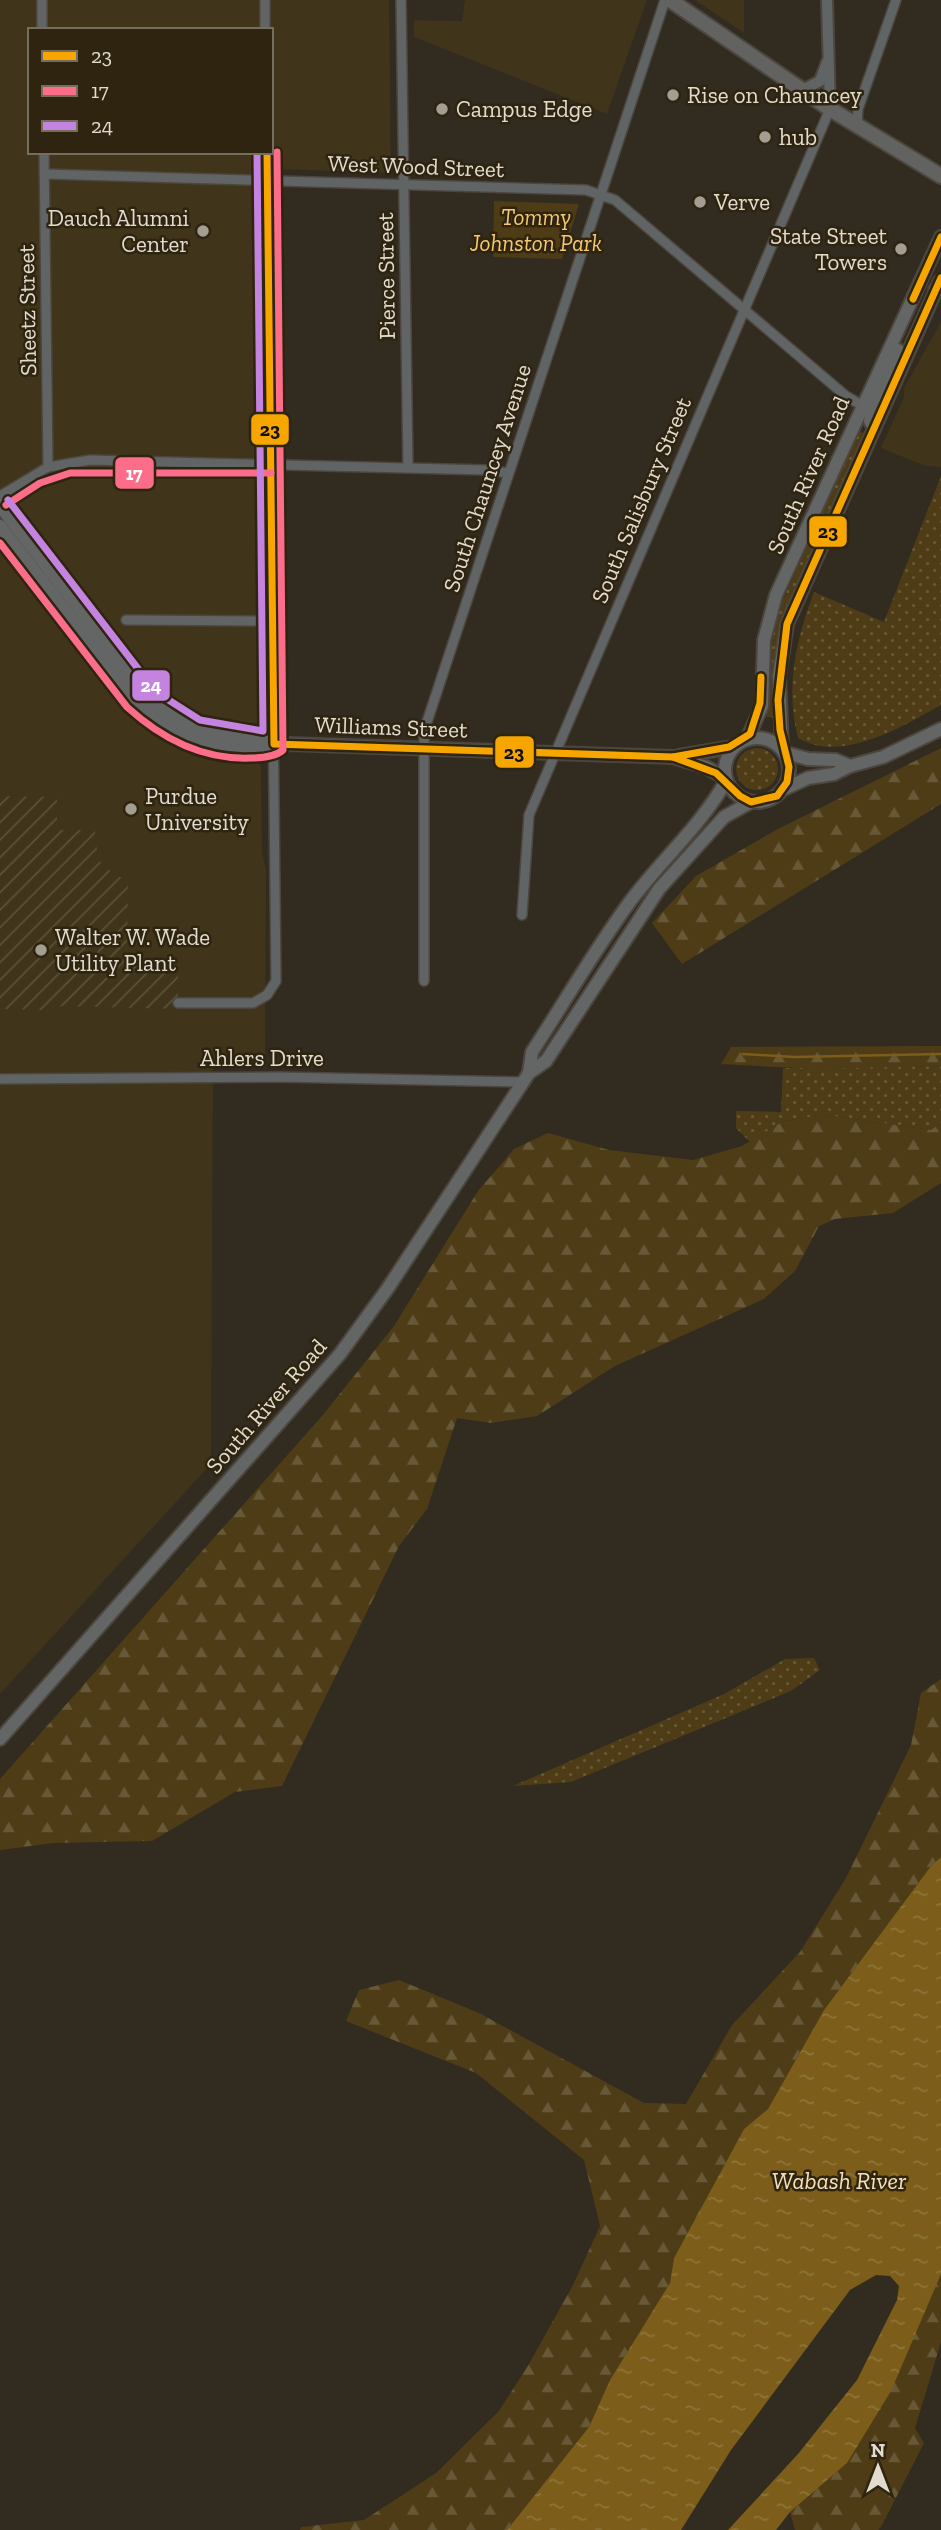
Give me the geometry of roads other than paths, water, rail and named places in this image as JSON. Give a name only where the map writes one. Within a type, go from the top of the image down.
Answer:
[{"type":"main road","points":[[668,0],[830,109],[941,176]]},
{"type":"main road","points":[[922,164],[941,166]]},
{"type":"main road","name":"South River Road","points":[[747,739],[762,706],[764,640],[776,595],[859,404],[941,237]]},
{"type":"main road","name":"South River Road","points":[[784,750],[779,676],[787,624],[939,284]]},
{"type":"main road","points":[[874,427],[870,421],[872,411],[907,330],[919,286]]},
{"type":"main road","name":"Williams Street","points":[[0,506],[148,699],[177,722],[205,733],[253,738],[274,744],[554,754],[673,757],[733,747]]},
{"type":"main road","name":"Williams Street","points":[[0,526],[135,701],[162,724],[178,734],[218,747],[254,749],[274,744]]},
{"type":"main road","points":[[850,766],[836,760],[808,759],[784,750],[767,738],[747,739],[733,747],[727,757],[725,779],[740,798],[751,802],[769,800],[784,789],[808,778],[835,774],[850,766],[883,757],[941,729]]},
{"type":"main road","points":[[784,750],[789,771],[784,789]]},
{"type":"main road","name":"Williams Street","points":[[673,757],[706,767],[725,779]]},
{"type":"main road","name":"South River Road","points":[[526,1077],[532,1052],[628,905],[652,873],[703,818],[725,779]]},
{"type":"main road","name":"South River Road","points":[[0,1740],[340,1354],[411,1253],[526,1077],[546,1061],[659,889],[724,817],[751,802]]},
{"type":"street","points":[[42,0],[43,28]]},
{"type":"street","points":[[265,0],[265,28]]},
{"type":"street","name":"Pierce Street","points":[[401,0],[408,467]]},
{"type":"street","name":"South Chauncey Avenue","points":[[424,981],[424,731],[601,193],[668,0]]},
{"type":"street","points":[[803,90],[820,81],[827,62],[827,0]]},
{"type":"street","points":[[857,125],[858,109],[896,0]]},
{"type":"street","points":[[827,62],[831,71],[827,92],[830,109]]},
{"type":"street","name":"South Salisbury Street","points":[[522,915],[527,822],[830,109]]},
{"type":"street","name":"Sheetz Street","points":[[44,154],[48,467]]},
{"type":"street","points":[[177,1003],[253,1003],[267,995],[276,981],[267,154]]},
{"type":"street","name":"West Wood Street","points":[[45,174],[586,190],[601,193],[615,200],[859,404]]},
{"type":"street","points":[[0,496],[48,467],[90,460],[408,467],[508,473]]},
{"type":"street","points":[[126,620],[273,621]]},
{"type":"street","name":"Ahlers Drive","points":[[0,1079],[526,1077]]},
{"type":"water","name":"Wabash River","points":[[941,1857],[941,2274],[891,2391],[847,2463],[790,2512],[776,2530],[728,2530],[798,2454],[857,2380],[897,2300],[899,2286],[890,2276],[876,2275],[850,2290],[731,2450],[681,2530],[507,2530],[589,2427],[610,2380],[670,2283],[674,2258],[744,2129],[768,2109],[824,2010],[931,1866]]},
{"type":"waterway","points":[[743,1054],[794,1057],[941,1054]]},
{"type":"place","name":"Rise on Chauncey","points":[[673,95]]},
{"type":"place","name":"Campus Edge","points":[[442,109]]},
{"type":"place","name":"hub","points":[[765,137]]},
{"type":"place","name":"Verve","points":[[700,202]]},
{"type":"place","name":"Dauch Alumni Center","points":[[203,231]]},
{"type":"place","name":"State Street Towers","points":[[901,249]]},
{"type":"place","name":"Purdue University","points":[[131,809]]},
{"type":"place","name":"Walter W. Wade Utility Plant","points":[[41,950]]},
{"type":"park label","name":"Tommy Johnston Park","points":[[536,230]]}]
